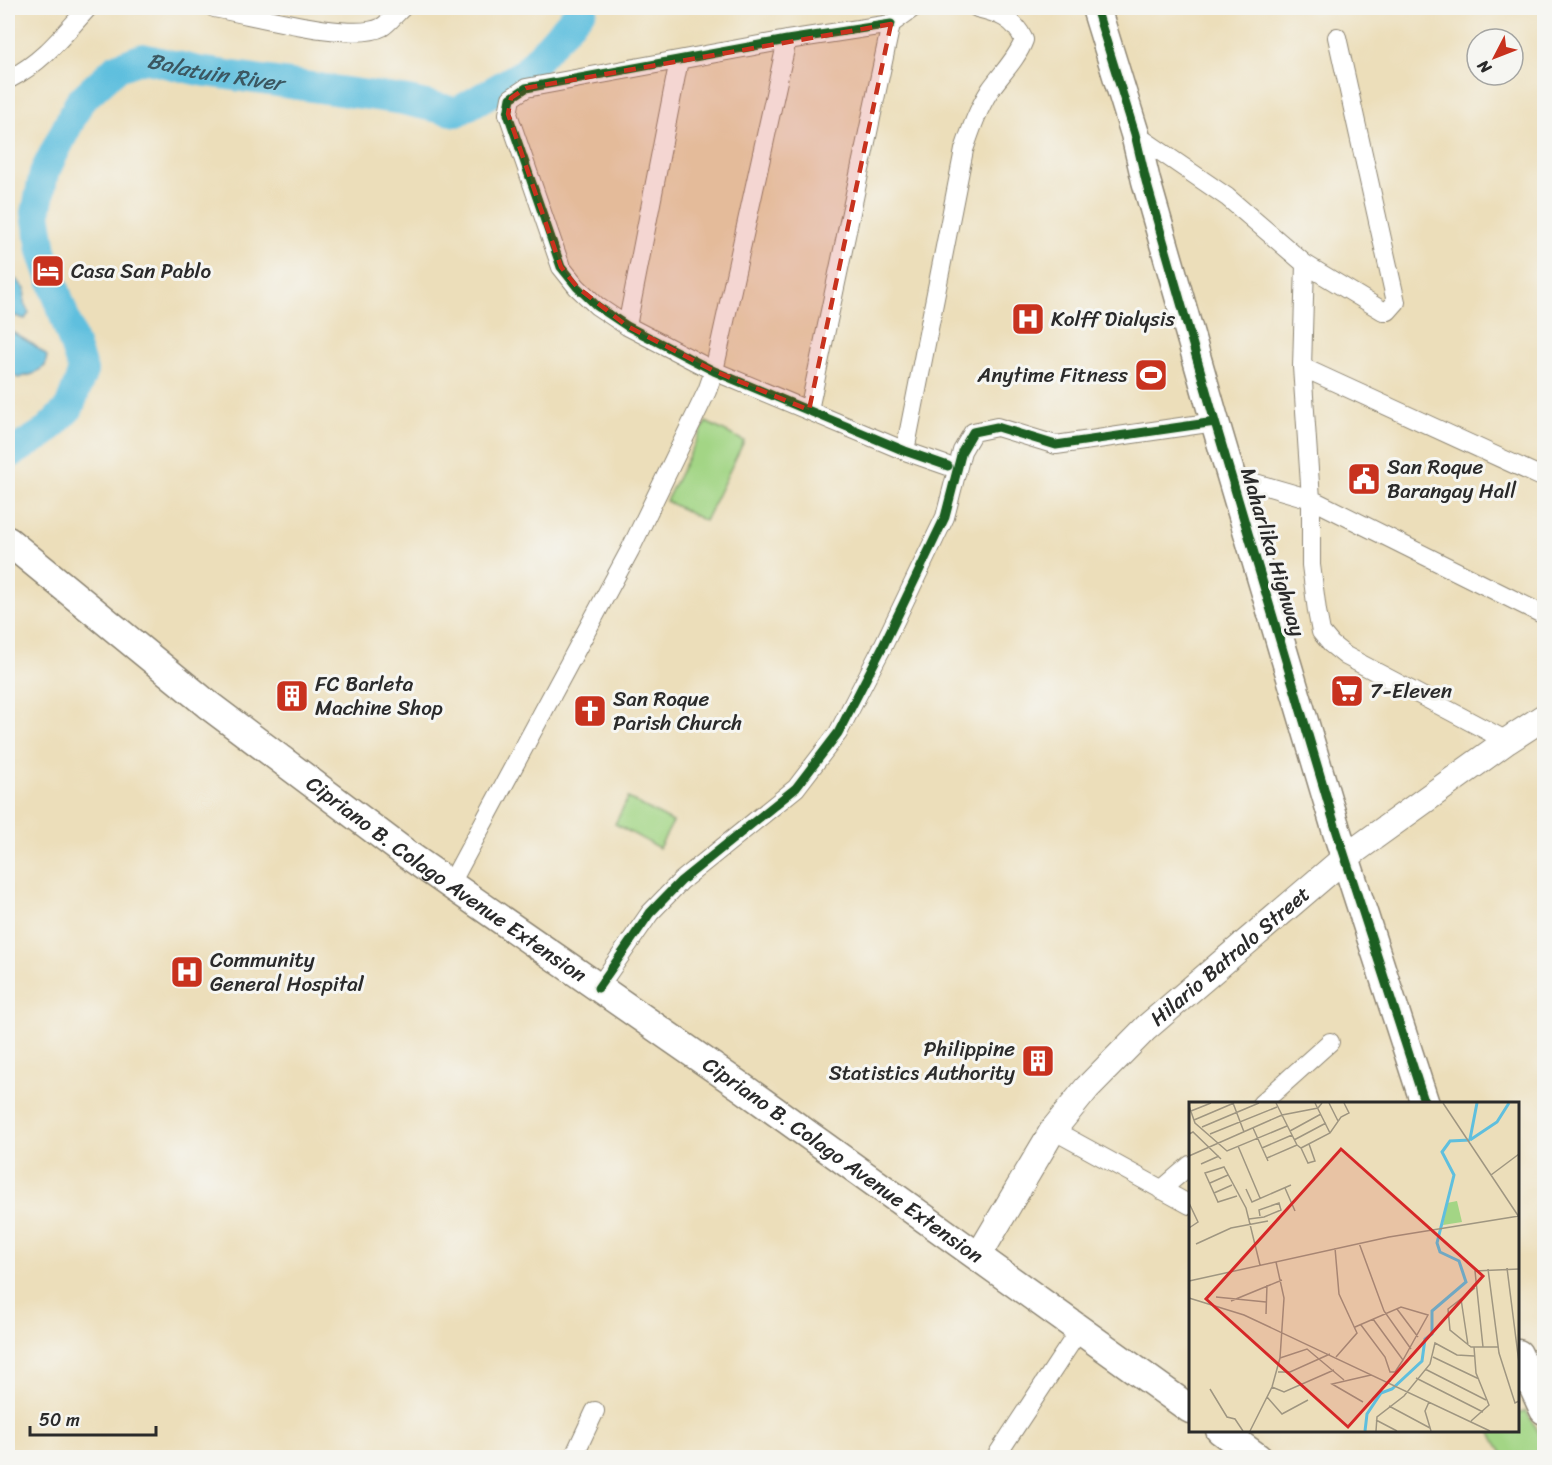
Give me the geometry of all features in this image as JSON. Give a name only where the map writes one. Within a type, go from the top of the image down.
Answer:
[{"type":"main road","name":"Maharlika Highway","points":[[1096,8],[1135,134],[1146,181],[1231,476],[1346,857],[1424,1102]]},
{"type":"main road","name":"Cipriano B. Colago Avenue Extension","points":[[8,541],[250,737],[450,885],[743,1088],[1189,1408]]},
{"type":"main road","points":[[1519,1356],[1545,1410]]},
{"type":"main road","points":[[1221,1432],[1258,1458]]},
{"type":"street","points":[[8,77],[11,78],[41,60],[88,8]]},
{"type":"street","points":[[214,8],[246,10],[339,32],[364,32],[383,27],[402,8]]},
{"type":"street","points":[[913,8],[891,24],[787,40],[526,88],[511,98],[508,114],[561,267],[577,287],[597,306],[627,326],[714,371],[905,451],[948,466]]},
{"type":"street","points":[[905,451],[964,150],[977,114],[990,91],[1021,49],[1024,40],[1020,30],[1002,14],[976,8]]},
{"type":"street","points":[[809,410],[891,24]]},
{"type":"street","points":[[1135,134],[1227,197],[1305,264],[1383,312],[1388,311],[1396,302],[1337,37]]},
{"type":"street","points":[[450,885],[630,550],[707,391],[714,371],[787,40]]},
{"type":"street","points":[[627,326],[679,60]]},
{"type":"street","points":[[1305,264],[1302,367],[1311,500],[1311,565],[1322,632],[1331,644],[1346,656],[1507,741]]},
{"type":"street","points":[[1302,367],[1545,478]]},
{"type":"street","points":[[598,988],[650,913],[681,881],[796,788],[838,733],[884,646],[945,517],[962,451],[973,432],[997,428],[1056,446],[1215,422]]},
{"type":"street","points":[[1231,476],[1311,500],[1545,615]]},
{"type":"street","name":"Hilario Batralo Street","points":[[979,1256],[1053,1130],[1087,1088],[1146,1028],[1346,857],[1507,741],[1545,717]]},
{"type":"street","points":[[1263,1102],[1330,1042]]},
{"type":"street","points":[[1053,1130],[1189,1204]]},
{"type":"street","points":[[1161,1190],[1189,1167]]},
{"type":"street","points":[[995,1458],[1080,1329]]},
{"type":"street","points":[[573,1458],[595,1411]]},
{"type":"highlighted area","points":[[891,24],[809,410],[714,371],[627,326],[577,287],[561,267],[508,114],[511,98],[526,88]]},
{"type":"green space","points":[[706,422],[744,441],[705,521],[666,501]]},
{"type":"green space","points":[[628,798],[673,822],[659,848],[615,824]]},
{"type":"green space","points":[[1526,1410],[1544,1445],[1544,1457],[1504,1457],[1491,1432],[1519,1432],[1519,1414]]},
{"type":"water","points":[[17,280],[25,289],[24,303],[29,313],[25,319],[16,316],[8,318],[8,281]]},
{"type":"water","points":[[8,332],[34,345],[47,356],[45,366],[33,374],[18,378],[13,374],[7,358]]},
{"type":"waterway","name":"Balatuin River","points":[[8,455],[44,433],[69,408],[83,371],[42,251],[36,213],[44,173],[80,101],[116,68],[143,58],[199,71],[403,100],[457,112],[526,72],[583,8]]},
{"type":"cycle path","points":[[1096,8],[1135,134],[1146,181],[1215,422],[1336,829],[1424,1102]]},
{"type":"cycle path","points":[[891,24],[787,40],[526,88],[511,98],[508,114],[561,267],[577,287],[597,306],[627,326],[714,371],[905,451],[948,466]]},
{"type":"cycle path","points":[[598,988],[650,913],[681,881],[796,788],[838,733],[945,517],[962,451],[973,432],[997,427],[1056,445],[1215,422]]},
{"type":"place","name":"Casa San Pablo","points":[[48,271]]},
{"type":"place","name":"Kolff Dialysis","points":[[1028,319]]},
{"type":"place","name":"Anytime Fitness","points":[[1151,375]]},
{"type":"place","name":"San Roque Barangay Hall","points":[[1364,479]]},
{"type":"place","name":"7-Eleven","points":[[1347,691]]},
{"type":"place","name":"FC Barleta Machine Shop","points":[[292,696]]},
{"type":"place","name":"San Roque Parish Church","points":[[590,711]]},
{"type":"place","name":"Community General Hospital","points":[[187,972]]},
{"type":"place","name":"Philippine Statistics Authority","points":[[1038,1061]]}]
